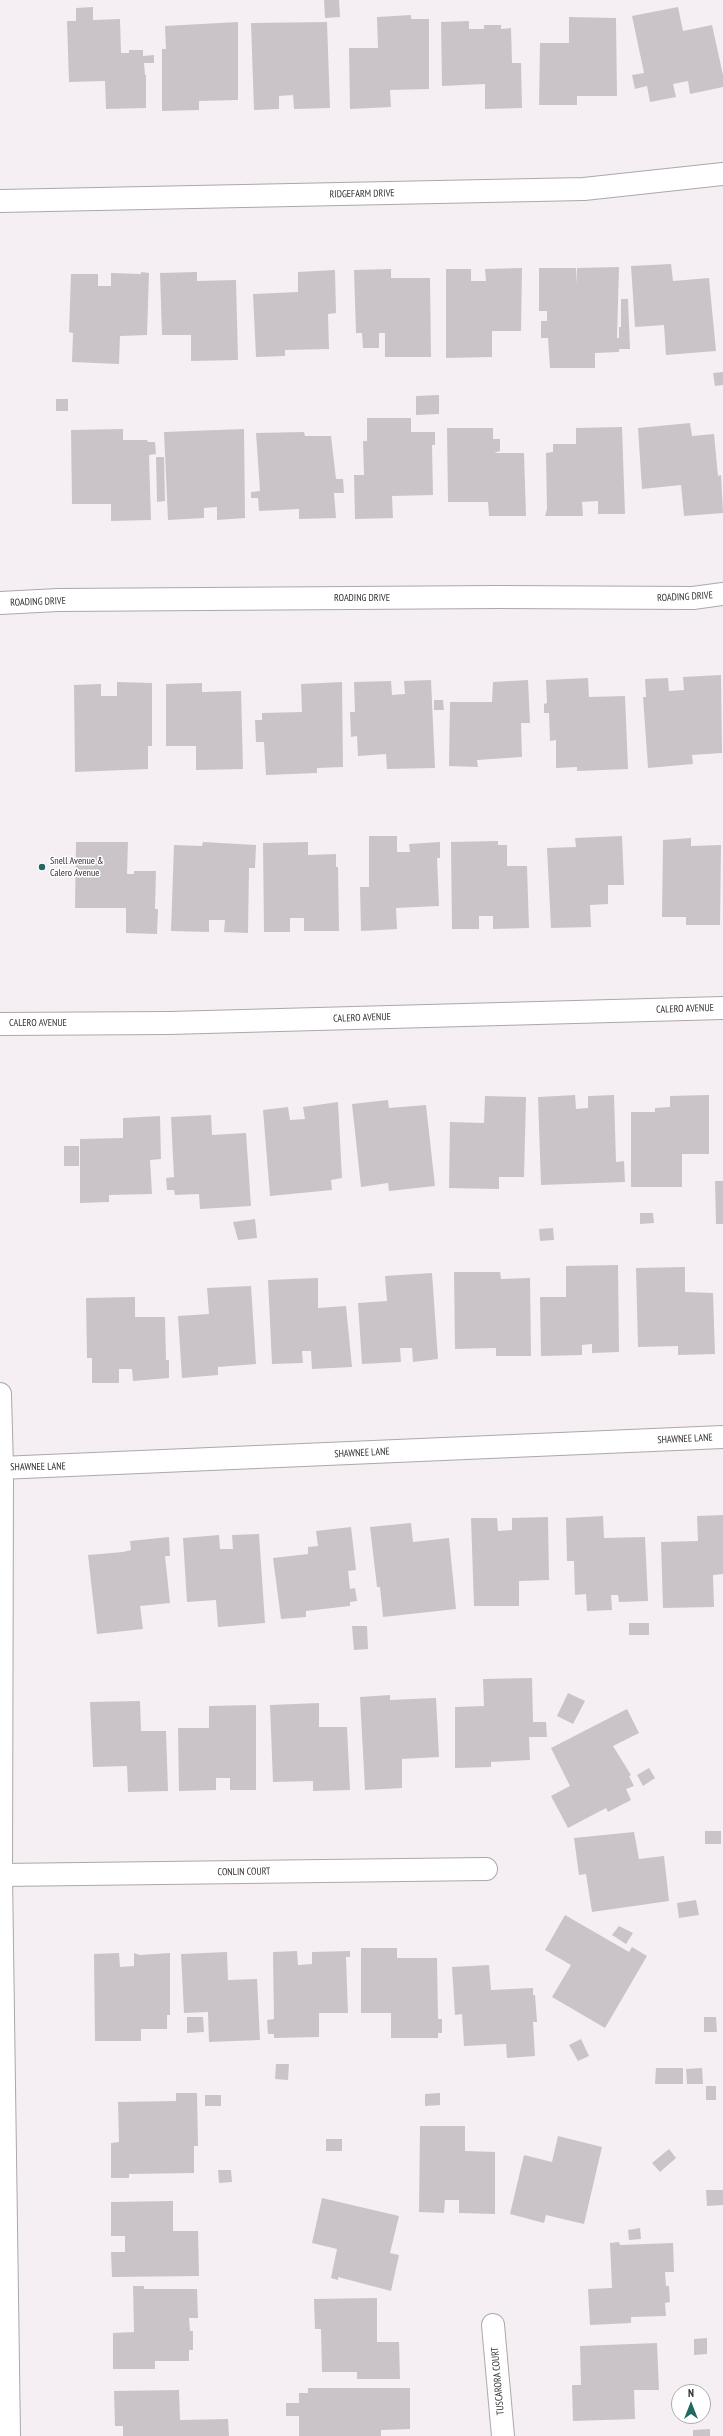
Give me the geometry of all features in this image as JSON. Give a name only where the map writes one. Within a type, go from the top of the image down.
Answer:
[{"type":"street","name":"RIDGEFARM DRIVE","points":[[0,201],[584,189],[723,174]]},
{"type":"street","name":"ROADING DRIVE","points":[[0,603],[58,600],[498,597],[693,598],[723,594]]},
{"type":"street","name":"CALERO AVENUE","points":[[0,1024],[170,1023],[723,1008]]},
{"type":"street","points":[[0,1394],[1,1875],[9,2436]]},
{"type":"street","name":"SHAWNEE LANE","points":[[1,1468],[723,1437]]},
{"type":"street","name":"CONLIN COURT","points":[[1,1875],[486,1869]]},
{"type":"street","name":"TUSCARORA COURT","points":[[493,2325],[503,2436]]},
{"type":"building","points":[[324,0],[339,0],[340,17],[325,18]]},
{"type":"building","points":[[93,7],[93,20],[120,19],[121,53],[129,53],[129,50],[143,50],[143,56],[154,55],[154,63],[144,63],[146,75],[146,108],[106,109],[105,81],[69,82],[67,21],[76,21],[76,8]]},
{"type":"building","points":[[678,7],[683,31],[712,25],[723,75],[723,87],[690,94],[688,81],[673,84],[676,97],[650,102],[647,86],[635,89],[632,75],[644,73],[632,16]]},
{"type":"building","points":[[411,15],[411,19],[429,19],[429,89],[390,90],[391,107],[350,109],[349,48],[378,48],[377,17]]},
{"type":"building","points":[[569,17],[616,18],[617,96],[577,96],[577,105],[539,105],[540,43],[569,43]]},
{"type":"building","points":[[469,21],[469,29],[484,29],[484,25],[501,25],[501,29],[511,28],[512,63],[521,63],[522,108],[485,109],[485,84],[442,86],[441,22]]},
{"type":"building","points":[[238,22],[238,100],[199,101],[199,110],[162,111],[162,49],[166,49],[165,26]]},
{"type":"building","points":[[327,22],[330,108],[294,109],[293,95],[279,96],[279,109],[254,110],[251,23]]},
{"type":"building","points":[[671,264],[673,281],[709,278],[716,351],[666,355],[664,325],[635,327],[631,266]]},
{"type":"building","points":[[619,267],[617,338],[619,338],[619,327],[621,327],[621,299],[628,299],[630,349],[619,349],[619,352],[595,353],[595,368],[550,368],[548,338],[541,338],[541,321],[547,321],[547,311],[539,311],[539,268],[576,268],[577,284],[577,268]]},
{"type":"building","points":[[522,268],[521,331],[492,331],[492,357],[446,358],[446,269],[471,269],[471,281],[486,281],[485,269]]},
{"type":"building","points":[[391,269],[391,278],[430,278],[431,357],[385,357],[385,333],[379,333],[379,348],[363,348],[362,333],[356,333],[354,270]]},
{"type":"building","points":[[335,270],[336,313],[328,314],[329,349],[285,350],[285,356],[256,357],[253,294],[298,292],[298,272]]},
{"type":"building","points":[[141,272],[149,273],[147,335],[120,336],[119,364],[72,362],[73,333],[69,332],[71,274],[98,274],[98,286],[111,286],[111,273],[141,274]]},
{"type":"building","points":[[197,272],[197,281],[236,280],[238,360],[191,361],[191,335],[162,335],[160,273]]},
{"type":"building","points":[[723,372],[723,385],[715,386],[713,373]]},
{"type":"building","points":[[439,395],[439,414],[416,415],[416,396]]},
{"type":"building","points":[[56,399],[68,399],[68,411],[56,411]]},
{"type":"building","points":[[367,418],[411,418],[411,432],[435,432],[435,445],[432,445],[433,495],[392,496],[393,518],[355,519],[354,475],[364,475],[363,441],[367,441]]},
{"type":"building","points":[[690,423],[692,436],[714,434],[718,476],[721,475],[723,513],[684,516],[681,485],[642,489],[638,428]]},
{"type":"building","points":[[622,427],[625,514],[598,514],[598,501],[582,502],[583,516],[545,516],[547,509],[546,453],[553,452],[553,444],[576,444],[576,428]]},
{"type":"building","points":[[447,428],[493,428],[493,439],[500,439],[500,451],[494,453],[524,453],[526,516],[489,516],[488,502],[448,502]]},
{"type":"building","points":[[123,429],[123,440],[147,440],[148,442],[155,442],[156,454],[149,455],[151,520],[111,521],[111,504],[72,504],[71,430]]},
{"type":"building","points":[[244,429],[245,518],[217,520],[217,507],[204,508],[204,518],[168,520],[164,432]]},
{"type":"building","points":[[304,432],[305,436],[331,436],[336,479],[343,479],[344,493],[334,493],[336,518],[299,519],[299,509],[259,511],[258,498],[251,498],[251,492],[260,491],[256,433]]},
{"type":"building","points":[[156,457],[164,457],[165,501],[157,502]]},
{"type":"building","points":[[721,675],[722,753],[692,755],[693,764],[648,768],[643,697],[646,697],[645,679],[668,678],[669,691],[684,690],[683,677]]},
{"type":"building","points":[[588,678],[589,697],[625,696],[628,769],[577,771],[577,767],[556,768],[556,740],[550,741],[549,713],[544,713],[544,704],[547,703],[546,680]]},
{"type":"building","points":[[431,680],[435,768],[387,769],[386,754],[358,756],[357,736],[351,737],[350,712],[355,712],[354,682],[391,681],[392,695],[405,694],[404,681]]},
{"type":"building","points":[[528,680],[530,723],[521,723],[522,757],[477,760],[478,767],[449,766],[450,702],[492,702],[493,682]]},
{"type":"building","points":[[117,682],[152,683],[152,746],[148,746],[148,769],[75,772],[74,685],[101,684],[101,696],[117,696]]},
{"type":"building","points":[[342,682],[343,767],[317,768],[317,773],[266,775],[264,742],[256,742],[255,720],[262,720],[262,713],[302,712],[301,684]]},
{"type":"building","points":[[202,683],[202,692],[241,691],[243,769],[196,770],[196,746],[166,746],[166,684]]},
{"type":"building","points":[[434,700],[443,700],[444,710],[434,710]]},
{"type":"building","points":[[369,836],[397,836],[397,852],[410,852],[409,844],[440,842],[440,858],[437,858],[439,906],[396,908],[397,929],[361,931],[360,887],[369,887]]},
{"type":"building","points":[[622,836],[624,885],[608,885],[608,904],[590,905],[591,927],[551,928],[547,848],[576,847],[575,838]]},
{"type":"building","points":[[691,838],[691,846],[721,845],[720,925],[686,925],[686,917],[662,917],[663,840]]},
{"type":"building","points":[[498,841],[498,845],[507,845],[507,866],[527,866],[529,928],[493,929],[493,916],[479,916],[479,929],[452,929],[451,842]]},
{"type":"building","points":[[76,842],[128,842],[127,874],[134,874],[134,871],[156,871],[155,909],[158,909],[157,934],[126,933],[126,908],[75,908]]},
{"type":"building","points":[[203,842],[256,845],[255,868],[249,868],[248,933],[224,932],[225,920],[209,920],[209,932],[171,931],[174,845],[202,846]]},
{"type":"building","points":[[308,842],[308,855],[336,854],[336,867],[338,867],[339,931],[304,931],[304,918],[290,918],[290,932],[264,932],[263,843]]},
{"type":"building","points":[[575,1095],[576,1109],[588,1108],[588,1096],[614,1095],[616,1162],[624,1161],[625,1182],[541,1185],[538,1097]]},
{"type":"building","points":[[709,1095],[709,1154],[682,1154],[682,1187],[631,1187],[631,1112],[655,1112],[655,1108],[670,1107],[670,1096]]},
{"type":"building","points":[[485,1096],[526,1097],[524,1177],[499,1177],[499,1189],[449,1188],[450,1122],[484,1123]]},
{"type":"building","points":[[388,1100],[389,1108],[426,1105],[435,1186],[389,1191],[388,1183],[361,1187],[352,1104]]},
{"type":"building","points":[[338,1102],[342,1178],[331,1180],[332,1190],[270,1196],[263,1110],[288,1107],[290,1120],[305,1119],[303,1107]]},
{"type":"building","points":[[211,1115],[212,1135],[246,1133],[251,1206],[200,1209],[199,1194],[175,1195],[174,1190],[167,1190],[166,1178],[174,1177],[171,1117]]},
{"type":"building","points":[[160,1116],[161,1159],[150,1160],[152,1194],[109,1195],[109,1202],[80,1203],[80,1139],[123,1138],[123,1118]]},
{"type":"building","points":[[64,1146],[79,1146],[79,1166],[64,1166]]},
{"type":"building","points":[[715,1181],[723,1181],[723,1224],[716,1224]]},
{"type":"building","points":[[640,1213],[653,1213],[654,1223],[640,1224]]},
{"type":"building","points":[[255,1219],[257,1238],[238,1240],[233,1222]]},
{"type":"building","points":[[553,1228],[554,1240],[540,1241],[539,1229]]},
{"type":"building","points":[[618,1265],[619,1352],[592,1353],[592,1344],[582,1345],[582,1355],[541,1356],[540,1297],[566,1297],[566,1266]]},
{"type":"building","points":[[685,1267],[685,1292],[713,1293],[715,1354],[678,1355],[678,1346],[638,1347],[636,1268]]},
{"type":"building","points":[[454,1272],[500,1272],[501,1279],[530,1278],[531,1356],[496,1356],[496,1348],[455,1349]]},
{"type":"building","points":[[432,1273],[438,1359],[413,1362],[412,1348],[400,1348],[401,1362],[362,1364],[358,1303],[387,1301],[385,1276]]},
{"type":"building","points":[[318,1278],[318,1308],[346,1306],[352,1367],[312,1369],[311,1351],[302,1351],[303,1363],[272,1364],[268,1280]]},
{"type":"building","points":[[251,1286],[256,1364],[218,1367],[218,1375],[182,1378],[178,1316],[209,1314],[207,1288]]},
{"type":"building","points":[[135,1297],[135,1317],[165,1317],[166,1360],[169,1360],[169,1378],[133,1381],[132,1369],[119,1369],[119,1383],[92,1383],[92,1358],[87,1358],[86,1298]]},
{"type":"building","points":[[723,1515],[723,1574],[713,1575],[714,1607],[663,1608],[661,1542],[698,1541],[697,1516]]},
{"type":"building","points":[[603,1516],[604,1538],[645,1537],[648,1601],[619,1602],[618,1595],[611,1595],[612,1610],[587,1611],[586,1594],[575,1595],[574,1561],[567,1561],[566,1518]]},
{"type":"building","points":[[548,1517],[549,1580],[519,1581],[519,1606],[474,1606],[471,1518],[497,1518],[498,1531],[512,1530],[512,1518]]},
{"type":"building","points":[[411,1523],[413,1542],[449,1538],[456,1609],[383,1617],[380,1587],[377,1587],[370,1527]]},
{"type":"building","points":[[351,1527],[356,1570],[348,1571],[350,1589],[355,1588],[357,1601],[350,1602],[350,1606],[306,1611],[306,1617],[281,1619],[273,1558],[308,1554],[308,1547],[318,1546],[316,1531]]},
{"type":"building","points":[[259,1534],[265,1623],[218,1627],[216,1600],[187,1602],[183,1538],[219,1535],[220,1549],[233,1549],[232,1535]]},
{"type":"building","points":[[169,1537],[170,1556],[165,1556],[170,1603],[140,1606],[143,1629],[97,1634],[88,1555],[123,1552],[131,1550],[130,1541]]},
{"type":"building","points":[[629,1623],[649,1623],[649,1635],[629,1635]]},
{"type":"building","points":[[352,1626],[367,1626],[368,1649],[354,1650]]},
{"type":"building","points":[[532,1678],[533,1722],[546,1722],[547,1737],[529,1737],[530,1760],[491,1762],[491,1767],[455,1768],[455,1707],[484,1706],[483,1679]]},
{"type":"building","points":[[568,1693],[585,1701],[573,1724],[557,1716]]},
{"type":"building","points":[[390,1695],[390,1700],[436,1698],[439,1757],[402,1759],[402,1788],[365,1790],[360,1697]]},
{"type":"building","points":[[140,1701],[141,1731],[166,1731],[168,1791],[128,1792],[127,1766],[93,1767],[90,1702]]},
{"type":"building","points":[[319,1703],[319,1727],[347,1727],[350,1790],[313,1791],[313,1781],[273,1782],[270,1705]]},
{"type":"building","points":[[256,1705],[256,1790],[230,1790],[230,1778],[216,1778],[216,1790],[179,1791],[178,1728],[209,1728],[209,1706]]},
{"type":"building","points":[[627,1709],[639,1733],[613,1746],[631,1775],[629,1776],[634,1786],[626,1789],[631,1800],[608,1812],[606,1808],[568,1828],[551,1796],[570,1786],[551,1748]]},
{"type":"building","points":[[649,1768],[655,1778],[643,1786],[637,1775]]},
{"type":"building","points":[[705,1831],[721,1831],[721,1844],[705,1844]]},
{"type":"building","points":[[634,1832],[639,1859],[664,1856],[669,1901],[592,1912],[586,1874],[579,1875],[574,1838]]},
{"type":"building","points":[[696,1900],[699,1915],[679,1918],[677,1903]]},
{"type":"building","points":[[565,1915],[629,1952],[632,1947],[647,1956],[605,2028],[552,1997],[571,1965],[545,1950]]},
{"type":"building","points":[[619,1926],[633,1933],[626,1944],[612,1935]]},
{"type":"building","points":[[361,1948],[397,1948],[397,1958],[437,1958],[438,2019],[442,2019],[442,2033],[438,2033],[438,2038],[391,2038],[391,2013],[361,2013]]},
{"type":"building","points":[[297,1951],[298,1965],[312,1964],[312,1952],[350,1951],[350,1957],[346,1957],[348,2013],[319,2013],[319,2037],[274,2038],[274,2034],[268,2034],[267,2020],[274,2019],[273,1952]]},
{"type":"building","points":[[227,1952],[228,1980],[257,1979],[260,2040],[209,2042],[208,2012],[184,2013],[181,1954]]},
{"type":"building","points":[[119,1953],[120,1967],[134,1966],[134,1953],[140,1955],[170,1953],[170,2015],[167,2015],[167,2029],[141,2029],[141,2041],[95,2041],[94,1954]]},
{"type":"building","points":[[489,1965],[491,1990],[533,1988],[537,2022],[533,2022],[535,2056],[507,2058],[506,2044],[464,2046],[462,2014],[455,2015],[452,1967]]},
{"type":"building","points":[[187,2017],[203,2017],[204,2032],[187,2033]]},
{"type":"building","points":[[704,2017],[716,2017],[717,2032],[704,2032]]},
{"type":"building","points":[[581,2039],[589,2056],[578,2061],[569,2045]]},
{"type":"building","points":[[276,2064],[289,2064],[288,2080],[275,2079]]},
{"type":"building","points":[[656,2068],[683,2068],[683,2084],[655,2084]]},
{"type":"building","points":[[702,2068],[703,2084],[687,2084],[686,2069]]},
{"type":"building","points":[[706,2086],[716,2086],[716,2100],[706,2100]]},
{"type":"building","points":[[176,2093],[197,2093],[198,2146],[194,2146],[194,2173],[129,2174],[129,2178],[111,2178],[111,2143],[119,2142],[118,2102],[176,2101]]},
{"type":"building","points":[[440,2093],[440,2105],[425,2106],[425,2094]]},
{"type":"building","points":[[205,2095],[221,2095],[221,2106],[205,2106]]},
{"type":"building","points":[[420,2126],[465,2126],[465,2151],[495,2152],[495,2214],[459,2213],[459,2200],[445,2200],[444,2213],[419,2212]]},
{"type":"building","points":[[558,2136],[602,2147],[584,2224],[546,2215],[544,2223],[510,2214],[524,2155],[552,2162]]},
{"type":"building","points":[[326,2139],[342,2139],[342,2151],[326,2151]]},
{"type":"building","points":[[669,2149],[676,2158],[660,2172],[652,2163]]},
{"type":"building","points":[[218,2170],[231,2170],[232,2182],[219,2183]]},
{"type":"building","points":[[706,2190],[723,2190],[723,2205],[707,2206]]},
{"type":"building","points":[[322,2198],[399,2216],[390,2253],[399,2255],[391,2291],[338,2277],[338,2280],[331,2278],[337,2249],[312,2243]]},
{"type":"building","points":[[173,2201],[173,2231],[198,2231],[199,2276],[112,2277],[111,2252],[125,2252],[125,2236],[111,2236],[111,2202]]},
{"type":"building","points":[[640,2228],[641,2239],[629,2240],[628,2230]]},
{"type":"building","points":[[619,2242],[620,2245],[673,2243],[674,2272],[665,2272],[666,2286],[669,2286],[670,2302],[665,2303],[666,2316],[631,2317],[631,2323],[590,2325],[588,2289],[612,2288],[610,2243]]},
{"type":"building","points":[[133,2286],[144,2286],[144,2289],[197,2289],[198,2318],[189,2318],[190,2331],[193,2331],[193,2350],[189,2350],[189,2361],[155,2361],[155,2369],[113,2369],[113,2333],[134,2332]]},
{"type":"building","points":[[377,2298],[377,2342],[399,2342],[400,2379],[357,2379],[357,2372],[322,2372],[321,2329],[315,2329],[314,2299]]},
{"type":"building","points":[[707,2338],[707,2354],[694,2355],[694,2339]]},
{"type":"building","points":[[657,2343],[659,2390],[634,2390],[635,2419],[573,2421],[572,2385],[581,2385],[580,2346]]},
{"type":"building","points":[[308,2388],[410,2388],[410,2429],[381,2430],[381,2436],[299,2436],[299,2416],[286,2416],[286,2403],[299,2403],[299,2393],[308,2393]]},
{"type":"building","points":[[179,2390],[180,2420],[228,2419],[229,2436],[123,2436],[123,2426],[115,2426],[114,2391]]},
{"type":"building","points":[[710,2429],[710,2436],[693,2436],[693,2430]]},
{"type":"place","name":"Snell Avenue & Calero Avenue","points":[[42,867]]}]
